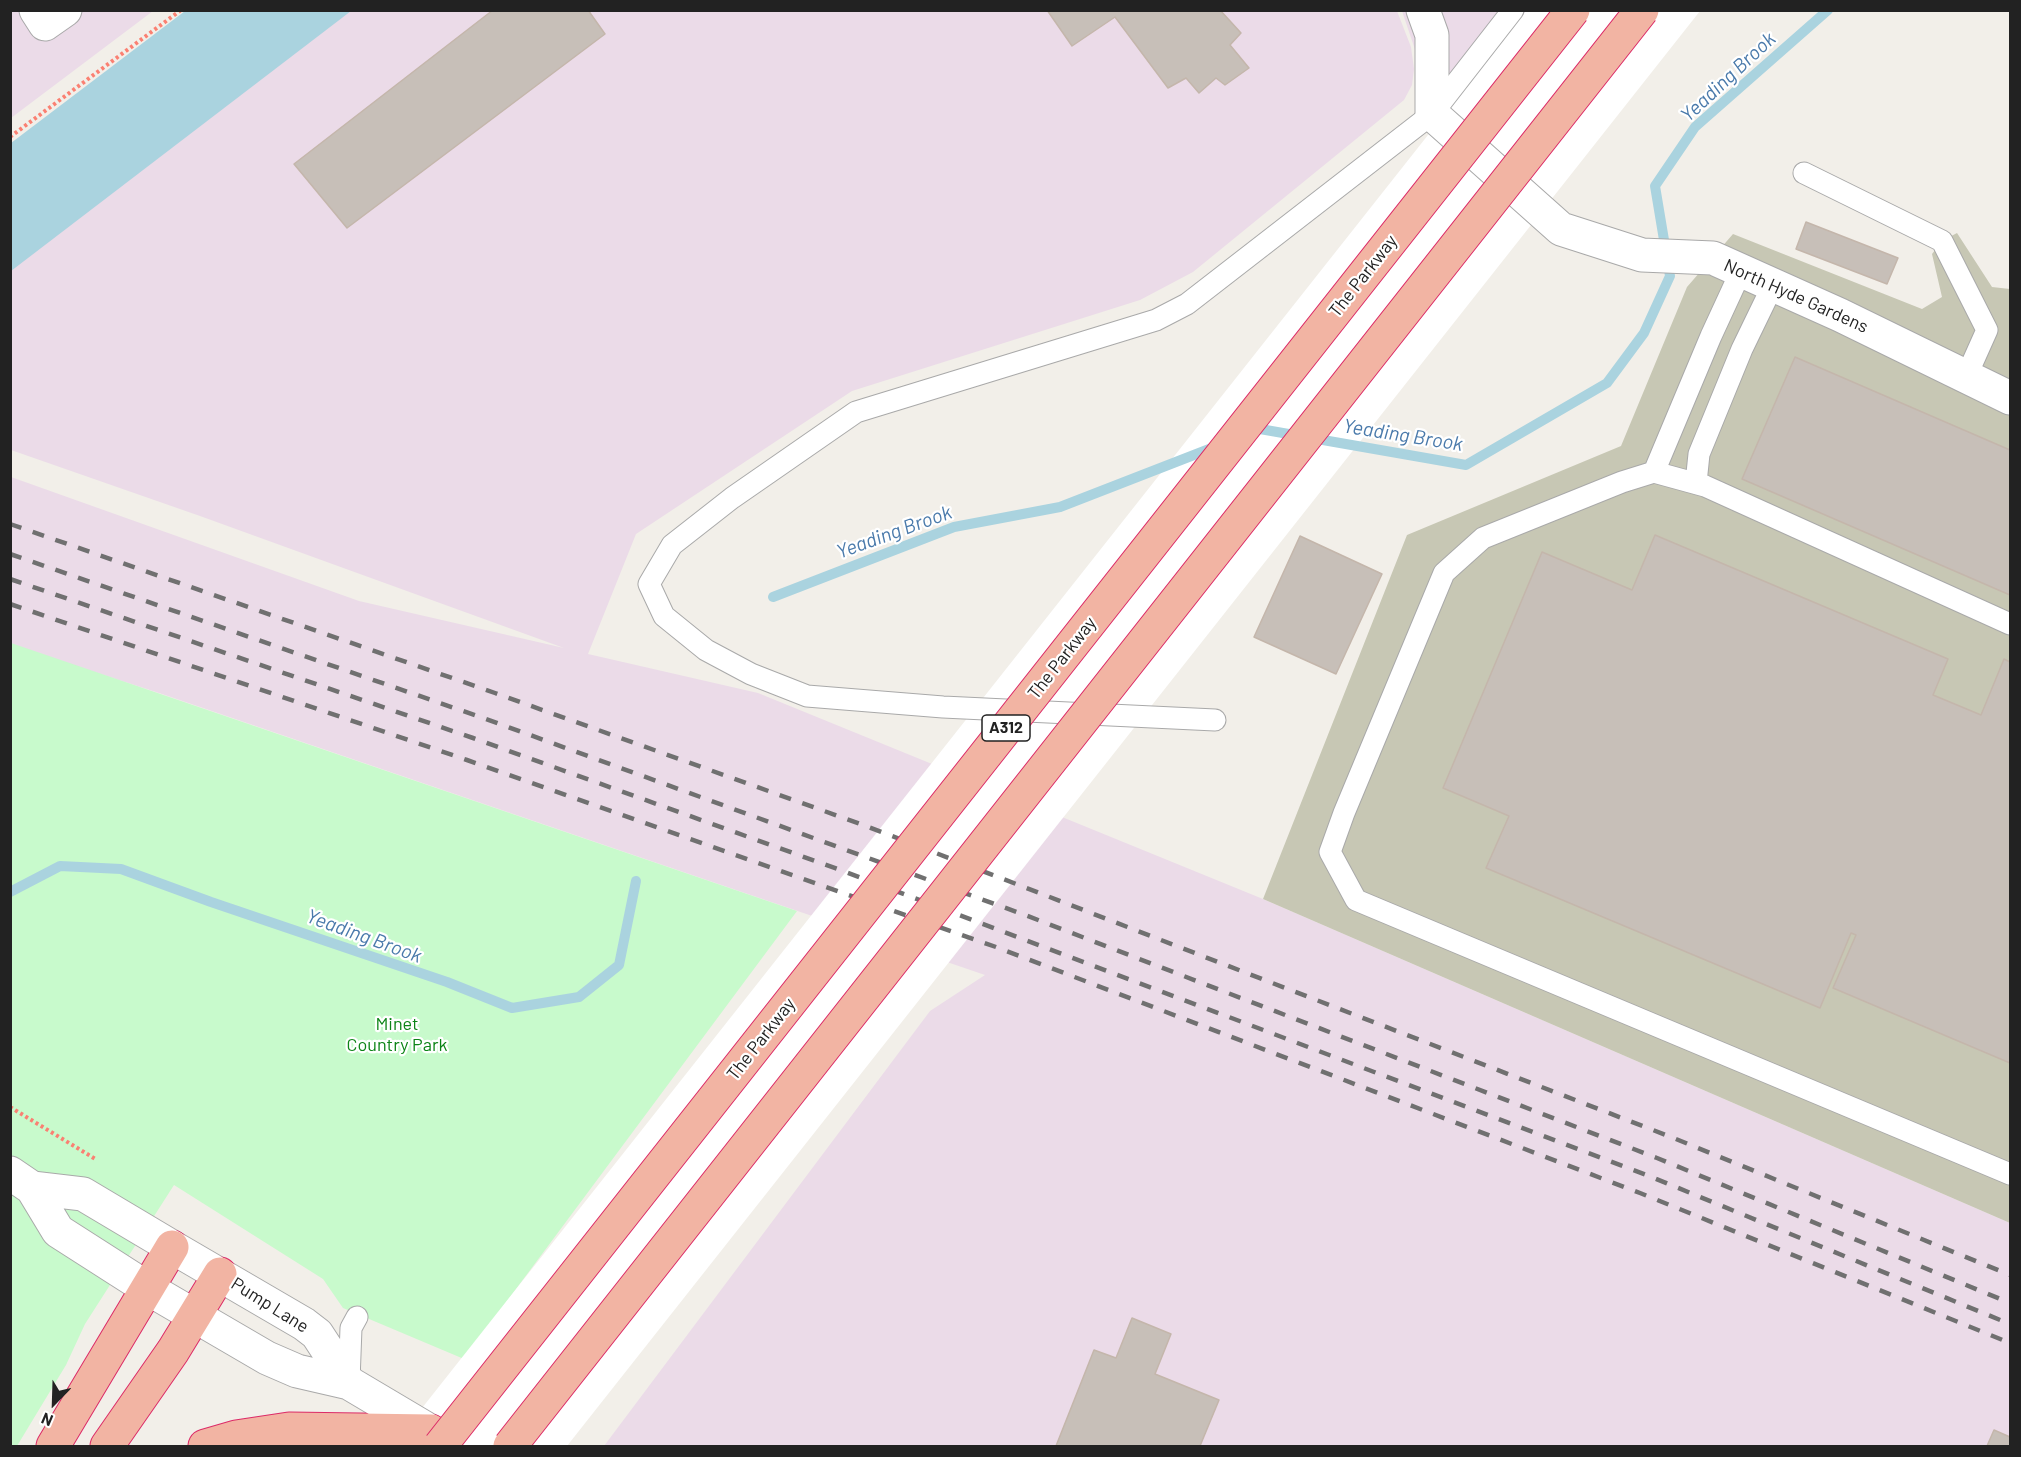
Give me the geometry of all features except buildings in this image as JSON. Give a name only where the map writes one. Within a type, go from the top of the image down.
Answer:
[{"type":"highway","name":"The Parkway","points":[[443,1441],[1573,10]]},
{"type":"highway","points":[[510,1446],[1642,10]]},
{"type":"highway","points":[[53,1446],[172,1247]]},
{"type":"highway","points":[[107,1446],[173,1351],[220,1274]]},
{"type":"highway","points":[[205,1446],[236,1437],[290,1429],[443,1441]]},
{"type":"street","points":[[1423,10],[1432,35],[1432,114]]},
{"type":"street","name":"North Hyde Gardens","points":[[1432,114],[1561,229],[1642,255],[1727,264],[1840,315],[2010,399]]},
{"type":"street","name":"Pump Lane","points":[[21,1181],[83,1194],[304,1324],[317,1334],[349,1383]]},
{"type":"street","name":"Pump Lane","points":[[21,1181],[58,1231],[147,1287],[267,1358],[297,1371],[349,1383],[443,1441]]},
{"type":"lane","points":[[1215,720],[943,708],[807,696],[751,674],[706,650],[664,616],[649,584],[672,544],[732,498],[856,412],[1156,320],[1187,304],[1432,114],[1513,10]]},
{"type":"lane","points":[[1804,173],[1942,241],[1987,330],[1966,377]]},
{"type":"lane","points":[[1654,472],[1711,336],[1727,264]]},
{"type":"lane","points":[[1696,483],[1699,454],[1742,349],[1773,285]]},
{"type":"lane","points":[[2010,624],[1696,483],[1654,472],[1622,482],[1483,538],[1444,573],[1330,852],[1356,900],[2010,1174]]},
{"type":"lane","points":[[349,1383],[351,1328],[357,1317]]},
{"type":"path","points":[[10,137],[181,10]]},
{"type":"path","points":[[10,1107],[47,1130]]},
{"type":"shaded area","points":[[11,11],[153,11],[11,118]]},
{"type":"shaded area","points":[[342,11],[1397,11],[1411,47],[1414,69],[1412,85],[1404,100],[1193,272],[1140,300],[852,391],[636,534],[588,654],[758,693],[1263,899],[2010,1223],[2010,1446],[604,1446],[930,1011],[985,975],[162,694],[11,645],[11,477],[359,601],[564,648],[11,450],[11,246]]},
{"type":"shaded area","points":[[1402,11],[1546,11],[1429,91]]},
{"type":"shaded area","points":[[1957,233],[1992,287],[2010,289],[2010,1223],[1263,899],[1407,535],[1621,446],[1687,287],[1733,234],[1922,309],[1942,297],[1932,254],[1942,241]]},
{"type":"green space","name":"Minet Country Park","points":[[11,643],[797,911],[464,1359],[343,1308],[323,1279],[174,1185],[85,1324],[66,1365],[17,1446],[11,1446]]},
{"type":"water","points":[[185,11],[351,11],[11,271],[11,143]]},
{"type":"pier","points":[[1526,11],[1700,11],[567,1446],[392,1446]]},
{"type":"waterway","name":"Yeading Brook","points":[[1251,433],[1260,429],[1466,465],[1607,383],[1644,333],[1670,276],[1655,186],[1695,127],[1828,10]]},
{"type":"waterway","name":"Yeading Brook","points":[[773,597],[954,527],[1060,507],[1217,446]]},
{"type":"waterway","name":"Yeading Brook","points":[[10,892],[60,866],[121,869],[447,982],[512,1008],[579,997],[619,965],[636,881]]},
{"type":"railway","points":[[10,524],[495,693],[866,826],[1671,1137],[2010,1275]]},
{"type":"railway","points":[[10,554],[486,719],[1025,915],[1657,1158],[2010,1303]]},
{"type":"railway","points":[[10,579],[473,738],[843,871],[1649,1176],[2010,1324]]},
{"type":"railway","points":[[10,604],[467,760],[996,947],[1640,1193],[2010,1343]]}]
